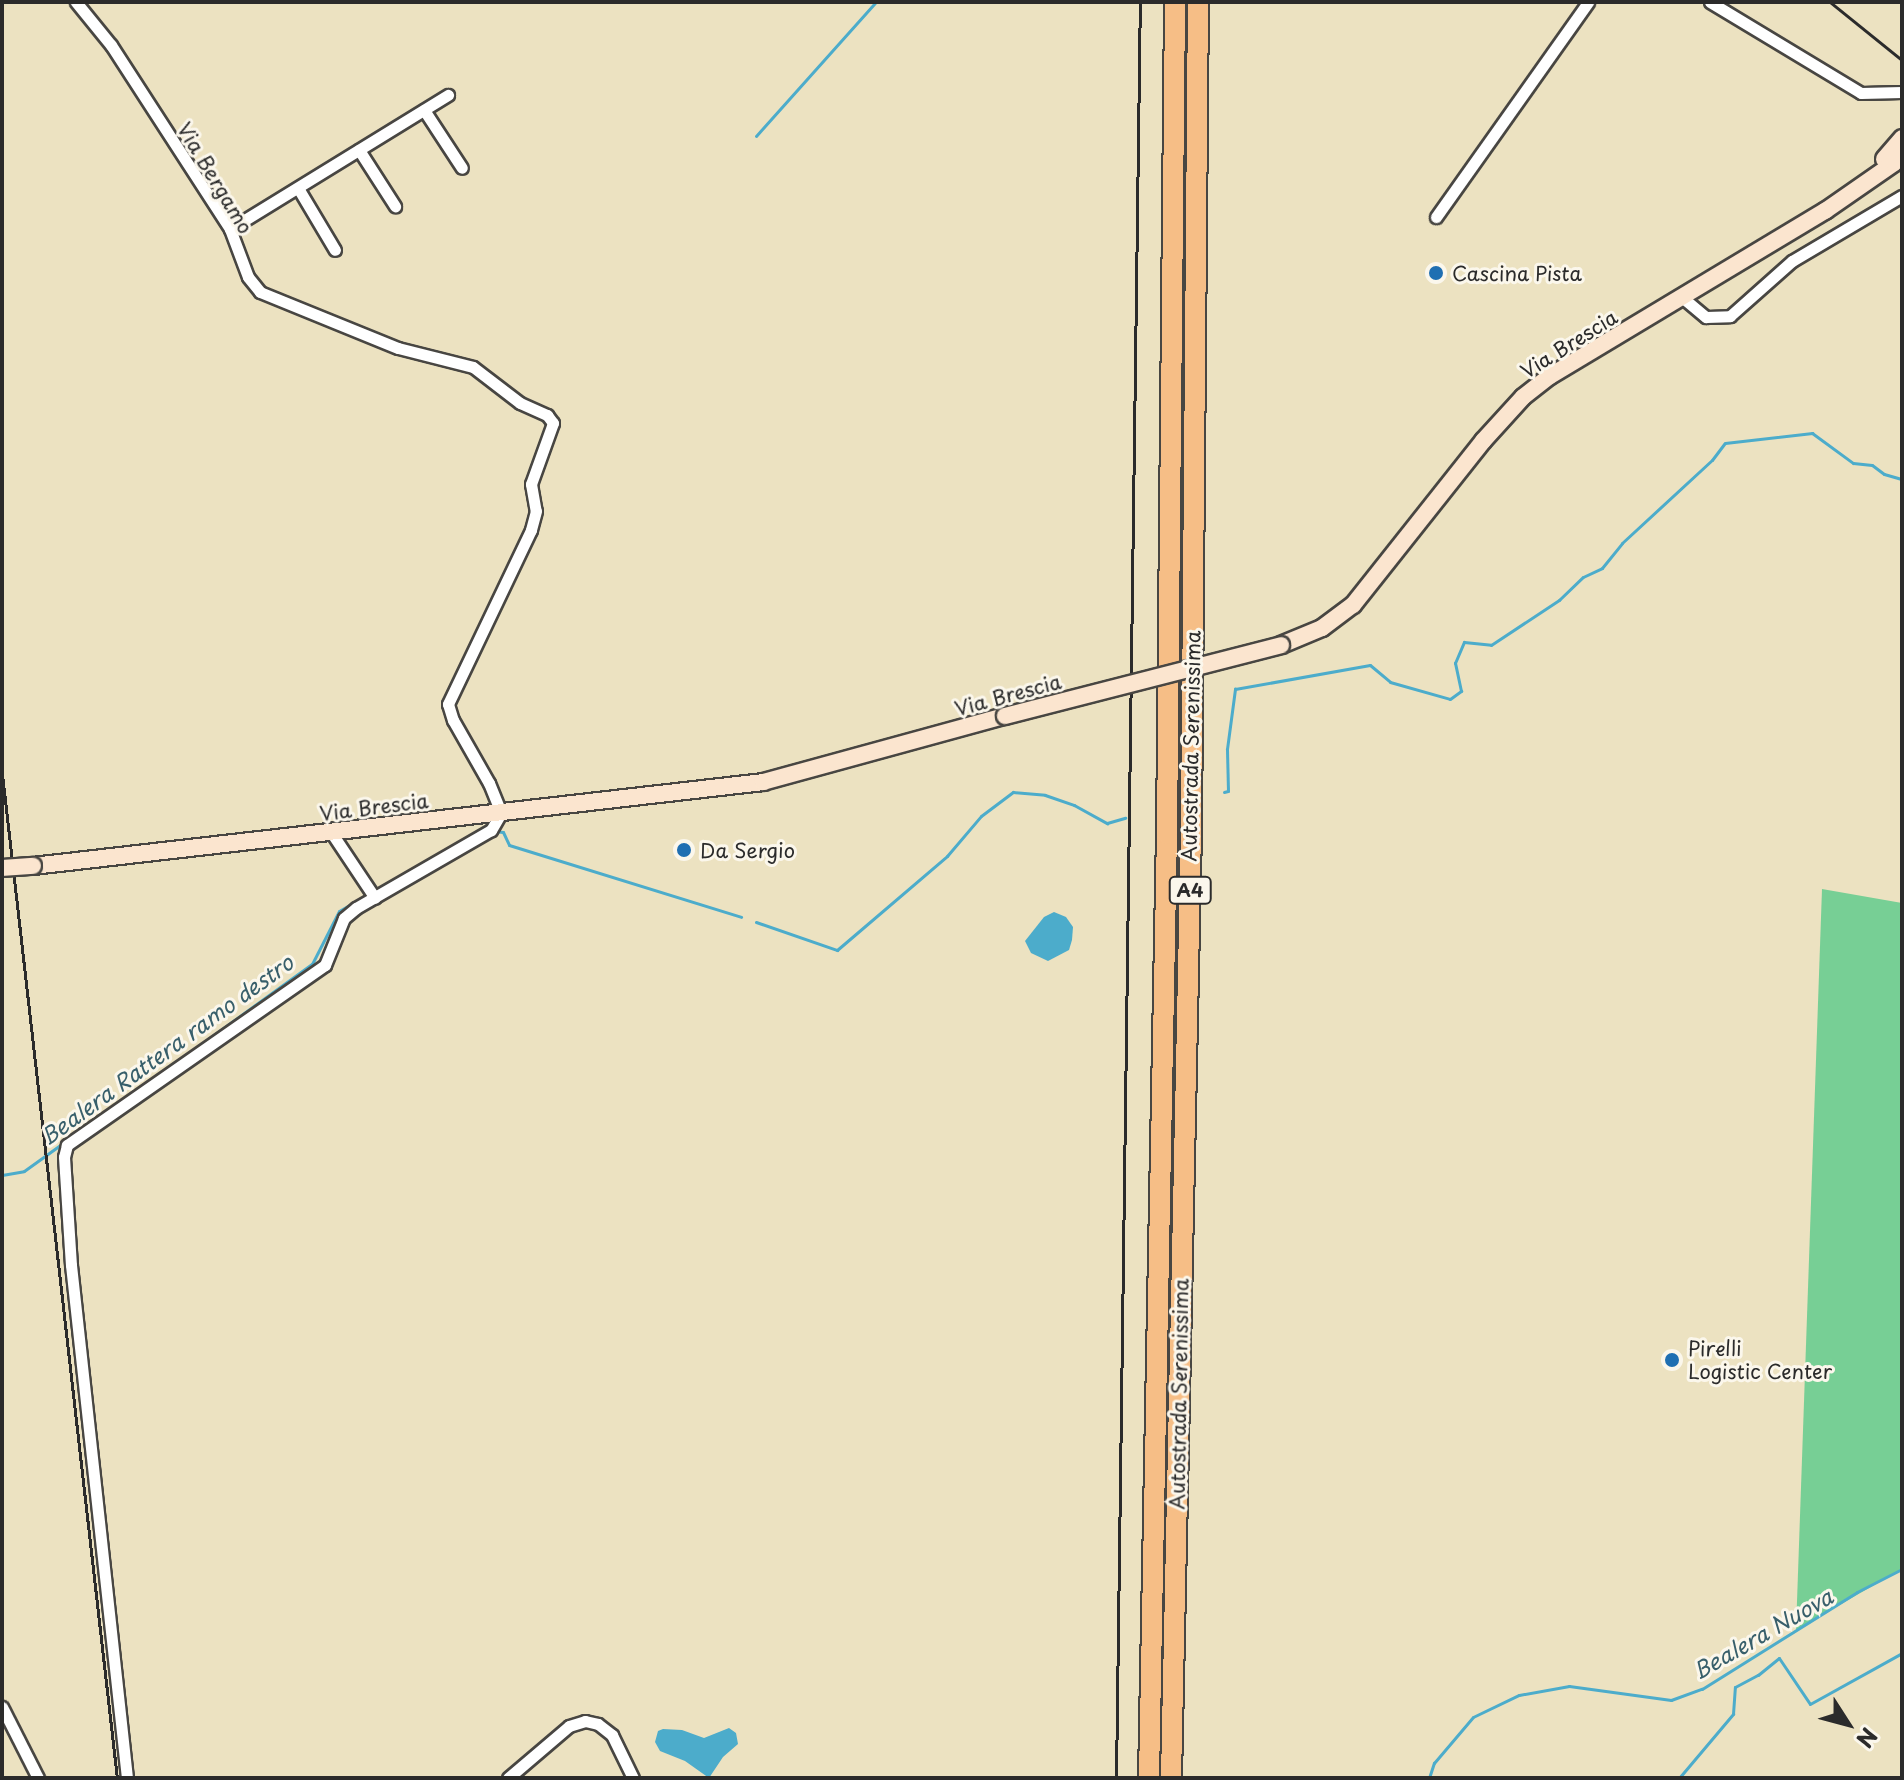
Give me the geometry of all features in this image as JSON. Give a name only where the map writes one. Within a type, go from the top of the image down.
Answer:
[{"type":"highway","name":"Autostrada Serenissima","points":[[1149,1778],[1167,834],[1175,2]]},
{"type":"highway","name":"Autostrada Serenissima","points":[[1171,1778],[1191,847],[1198,2]]},
{"type":"main road","name":"Via Brescia","points":[[2,868],[763,782],[1281,645],[1322,628],[1353,605],[1483,441],[1523,397],[1550,376],[1683,298],[1859,188],[1894,157],[1902,138]]},
{"type":"street","name":"Via Bergamo","points":[[76,2],[111,45],[230,229],[248,277],[260,292],[404,349],[473,367],[520,403],[547,415],[553,423],[531,484],[536,511],[531,530],[448,704],[453,720],[489,783],[501,813]]},
{"type":"street","points":[[1436,217],[1588,2]]},
{"type":"street","points":[[1710,2],[1861,93],[1902,92]]},
{"type":"street","points":[[230,229],[448,95]]},
{"type":"street","points":[[424,110],[462,168]]},
{"type":"street","points":[[359,150],[395,206]]},
{"type":"street","points":[[298,188],[335,250]]},
{"type":"street","points":[[1683,298],[1706,317],[1730,316],[1792,261],[1902,196]]},
{"type":"street","points":[[127,1778],[71,1265],[64,1157],[67,1145],[325,965],[344,918],[489,831],[501,813]]},
{"type":"street","points":[[331,832],[375,898]]},
{"type":"street","points":[[2,1707],[38,1778]]},
{"type":"street","points":[[508,1778],[569,1726],[585,1721],[598,1724],[612,1735],[633,1778]]},
{"type":"green space","points":[[1822,889],[1902,903],[1902,1569],[1796,1630]]},
{"type":"water","points":[[1054,912],[1066,917],[1073,927],[1072,940],[1069,950],[1048,961],[1031,953],[1025,941],[1044,917]]},
{"type":"water","points":[[729,1728],[736,1733],[738,1744],[723,1757],[709,1778],[685,1761],[660,1751],[655,1742],[658,1731],[663,1729],[682,1730],[704,1738]]},
{"type":"waterway","points":[[756,136],[876,2]]},
{"type":"waterway","name":"Bealera Rattera ramo destro","points":[[1224,792],[1228,791],[1227,749],[1235,689],[1370,665],[1390,682],[1450,699],[1461,691],[1455,663],[1464,642],[1491,645],[1559,600],[1583,577],[1602,568],[1622,543],[1712,460],[1725,443],[1812,433],[1853,463],[1872,465],[1884,474],[1902,479]]},
{"type":"waterway","name":"Bealera Rattera ramo destro","points":[[756,922],[837,950],[947,856],[981,816],[1013,792],[1045,795],[1074,805],[1107,823],[1125,818]]},
{"type":"waterway","name":"Bealera Rattera ramo destro","points":[[377,889],[485,830]]},
{"type":"waterway","name":"Bealera Rattera ramo destro","points":[[493,831],[503,832],[509,845],[741,917]]},
{"type":"waterway","name":"Bealera Rattera ramo destro","points":[[157,1076],[312,964],[339,911],[365,896]]},
{"type":"waterway","name":"Bealera Rattera ramo destro","points":[[2,1175],[24,1171],[63,1143]]},
{"type":"waterway","name":"Bealera Nuova","points":[[1429,1778],[1434,1763],[1473,1717],[1519,1695],[1569,1686],[1671,1700],[1702,1689],[1857,1592],[1902,1569]]},
{"type":"waterway","points":[[1679,1778],[1733,1714],[1735,1687],[1758,1675],[1779,1658],[1810,1704],[1902,1653]]},
{"type":"railway","points":[[1116,1778],[1140,2]]},
{"type":"railway","points":[[1830,2],[1902,60]]},
{"type":"railway","points":[[2,774],[117,1778]]},
{"type":"place","name":"Cascina Pista","points":[[1436,273]]},
{"type":"place","name":"Da Sergio","points":[[684,850]]},
{"type":"place","name":"Pirelli Logistic Center","points":[[1672,1360]]}]
